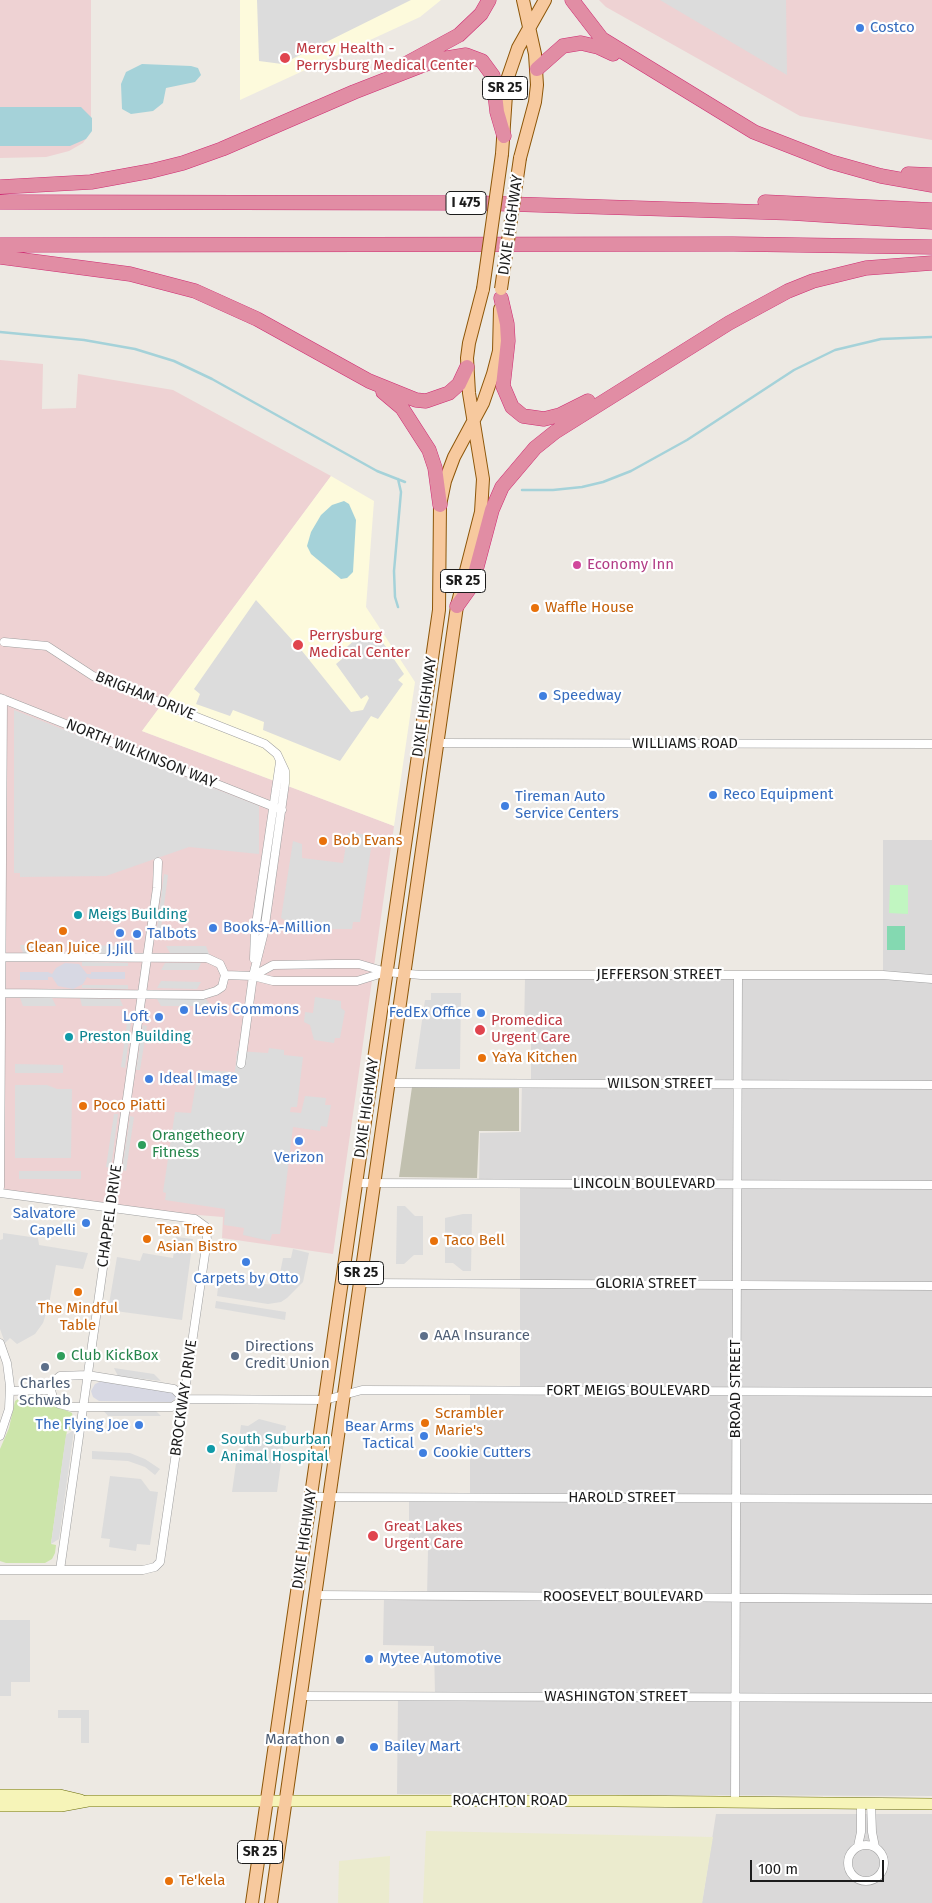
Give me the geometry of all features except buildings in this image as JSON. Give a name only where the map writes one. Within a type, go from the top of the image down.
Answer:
[{"type":"highway","points":[[354,92],[458,35],[481,14],[489,0]]},
{"type":"highway","points":[[572,0],[602,39],[754,132],[796,150],[882,176],[932,185]]},
{"type":"highway","points":[[537,69],[563,46],[581,43],[598,47],[678,87]]},
{"type":"highway","points":[[0,187],[91,182],[175,165],[222,149],[354,92],[436,60],[466,55],[482,61],[493,76],[497,112],[504,136]]},
{"type":"highway","points":[[869,172],[932,175]]},
{"type":"highway","points":[[478,203],[710,200],[932,210]]},
{"type":"highway","name":"I 475","points":[[0,202],[478,203],[686,208],[932,222]]},
{"type":"highway","points":[[0,245],[733,244],[932,247]]},
{"type":"highway","points":[[0,257],[130,274],[195,291],[257,319],[369,381],[395,393],[426,402],[450,393],[458,384],[467,367]]},
{"type":"highway","points":[[501,293],[508,333],[505,396],[512,407],[523,416],[535,419],[560,415],[574,409],[710,327],[813,281],[839,273],[893,265],[932,264]]},
{"type":"highway","points":[[457,606],[472,585],[492,510],[502,487],[535,448],[555,432],[764,303]]},
{"type":"highway","points":[[369,381],[402,408],[429,450],[435,468],[440,505]]},
{"type":"main road","name":"DIXIE HIGHWAY","points":[[267,1802],[439,610],[440,505],[445,481],[454,457],[488,392],[497,359],[501,293],[520,158],[535,102],[537,69],[524,0]]},
{"type":"main road","name":"DIXIE HIGHWAY","points":[[286,1802],[457,606],[481,512],[483,479],[478,437],[473,420],[467,367],[469,344],[483,289],[502,154],[504,95],[518,48],[545,0]]},
{"type":"main road","name":"SR 25","points":[[252,1903],[267,1802]]},
{"type":"main road","name":"SR 25","points":[[271,1903],[286,1802]]},
{"type":"street","name":"BRIGHAM DRIVE","points":[[4,642],[47,646],[93,676],[265,744],[273,749],[286,777],[264,932],[253,976]]},
{"type":"street","points":[[0,1187],[1,698]]},
{"type":"street","name":"NORTH WILKINSON WAY","points":[[1,698],[282,810]]},
{"type":"street","name":"WILLIAMS ROAD","points":[[437,744],[932,744]]},
{"type":"street","name":"BRIGHAM DRIVE","points":[[241,1064],[253,976],[255,931],[280,762]]},
{"type":"street","name":"CHAPPEL DRIVE","points":[[60,1570],[157,888],[158,862]]},
{"type":"street","points":[[1,957],[207,958],[220,964],[225,976],[222,987],[211,993],[142,995],[1,993]]},
{"type":"street","points":[[253,976],[273,965],[359,964],[386,972]]},
{"type":"street","name":"JEFFERSON STREET","points":[[386,972],[404,972],[421,975],[883,975],[932,978]]},
{"type":"street","points":[[225,976],[253,976],[273,981],[357,981],[386,972]]},
{"type":"street","name":"BROAD STREET","points":[[735,1802],[738,975]]},
{"type":"street","name":"WILSON STREET","points":[[388,1083],[932,1085]]},
{"type":"street","name":"LINCOLN BOULEVARD","points":[[357,1183],[932,1185]]},
{"type":"street","points":[[0,1193],[111,1208]]},
{"type":"street","name":"BROCKWAY DRIVE","points":[[60,1570],[143,1570],[155,1567],[162,1555],[207,1240],[206,1227],[201,1222],[190,1218],[111,1208]]},
{"type":"street","name":"GLORIA STREET","points":[[360,1283],[932,1286]]},
{"type":"street","points":[[0,1343],[7,1363],[10,1391],[6,1421],[0,1436]]},
{"type":"street","points":[[87,1375],[174,1389],[184,1399],[172,1407],[82,1407],[59,1404],[53,1398],[51,1390],[54,1381],[60,1376],[87,1375]]},
{"type":"street","points":[[10,1391],[51,1390]]},
{"type":"street","name":"FORT MEIGS BOULEVARD","points":[[184,1399],[325,1400],[362,1390],[932,1392]]},
{"type":"street","name":"HAROLD STREET","points":[[311,1497],[932,1500]]},
{"type":"street","points":[[0,1570],[60,1570]]},
{"type":"street","name":"ROOSEVELT BOULEVARD","points":[[315,1595],[932,1599]]},
{"type":"street","name":"WASHINGTON STREET","points":[[300,1696],[932,1698]]},
{"type":"street","name":"ROACHTON ROAD","points":[[0,1795],[60,1795],[88,1801]]},
{"type":"street","name":"ROACHTON ROAD","points":[[0,1806],[61,1806],[88,1801],[932,1804]]},
{"type":"street","points":[[858,1846],[870,1845],[875,1847],[884,1856],[884,1869],[876,1878],[864,1881],[853,1875],[848,1863],[850,1854],[858,1846],[866,1804]]},
{"type":"street","points":[[866,1804],[875,1847]]},
{"type":"shaded area","points":[[0,0],[91,0],[91,131],[83,143],[69,151],[46,157],[0,158]]},
{"type":"shaded area","name":"Mercy Health - Perrysburg Medical Center","points":[[240,0],[441,0],[420,17],[240,100]]},
{"type":"shaded area","points":[[257,0],[411,0],[282,64],[259,61]]},
{"type":"shaded area","points":[[599,0],[932,0],[932,140],[800,116],[606,7]]},
{"type":"shaded area","points":[[660,0],[786,0],[787,75]]},
{"type":"shaded area","name":"Levis Commons","points":[[0,360],[43,364],[42,409],[76,408],[78,374],[173,390],[331,476],[142,731],[394,826],[333,1254],[222,1238],[223,1217],[111,1208],[0,1193]]},
{"type":"shaded area","name":"Perrysburg Medical Center","points":[[331,476],[374,501],[366,607],[415,682],[394,826],[142,731]]},
{"type":"shaded area","points":[[256,600],[302,651],[351,712],[363,710],[369,698],[367,695],[361,699],[336,664],[342,659],[338,655],[359,636],[363,640],[375,631],[404,674],[398,680],[403,684],[378,719],[371,716],[340,761],[263,730],[264,722],[233,710],[230,716],[196,704],[200,694],[194,689]]},
{"type":"shaded area","points":[[14,710],[259,806],[259,854],[189,847],[106,876],[20,877],[20,873],[14,873]]},
{"type":"shaded area","points":[[348,833],[373,835],[360,922],[353,922],[352,929],[302,929],[302,922],[299,921],[297,929],[286,928],[286,921],[281,918],[293,841],[302,844],[302,858],[343,863]]},
{"type":"shaded area","points":[[883,840],[932,840],[932,1796],[397,1794],[398,1696],[435,1695],[434,1646],[383,1645],[384,1597],[427,1597],[428,1550],[409,1550],[409,1498],[470,1497],[470,1391],[520,1391],[520,1184],[479,1184],[480,1133],[521,1132],[522,1083],[531,1082],[531,1034],[524,1033],[525,978],[883,975]]},
{"type":"shaded area","points":[[164,874],[168,875],[161,928],[157,928]]},
{"type":"shaded area","points":[[20,945],[57,945],[60,953],[23,953]]},
{"type":"shaded area","points":[[84,945],[124,946],[127,953],[87,953]]},
{"type":"shaded area","points":[[166,946],[206,946],[209,954],[170,953]]},
{"type":"shaded area","points":[[82,962],[128,963],[128,966],[82,966]]},
{"type":"shaded area","points":[[65,963],[79,964],[87,974],[91,974],[91,972],[125,972],[125,979],[91,979],[87,977],[83,984],[73,989],[58,986],[52,977],[48,977],[48,980],[20,980],[20,972],[48,972],[52,974],[56,968]]},
{"type":"shaded area","points":[[165,963],[201,963],[198,970],[161,970]]},
{"type":"shaded area","points":[[161,981],[201,982],[197,989],[157,988]]},
{"type":"shaded area","points":[[82,985],[128,985],[128,989],[82,988]]},
{"type":"shaded area","points":[[431,993],[461,993],[460,1069],[415,1069],[425,1000],[431,1000]]},
{"type":"shaded area","points":[[315,997],[341,1001],[341,1008],[345,1011],[340,1038],[335,1038],[334,1043],[314,1040],[310,1025],[304,1022],[305,1012],[313,1013]]},
{"type":"shaded area","points":[[20,998],[52,998],[56,1006],[23,1006]]},
{"type":"shaded area","points":[[80,998],[120,999],[123,1006],[82,1006]]},
{"type":"shaded area","points":[[157,999],[206,999],[211,1006],[161,1006]]},
{"type":"shaded area","points":[[127,1023],[131,1023],[125,1068],[121,1067]]},
{"type":"shaded area","points":[[143,1025],[147,1026],[140,1070],[136,1070]]},
{"type":"shaded area","points":[[269,1048],[284,1050],[284,1055],[303,1057],[297,1107],[291,1107],[290,1112],[301,1113],[305,1096],[326,1098],[325,1105],[331,1105],[327,1127],[321,1126],[320,1131],[293,1127],[280,1234],[272,1234],[270,1241],[243,1235],[244,1228],[224,1225],[225,1209],[165,1200],[166,1193],[163,1192],[175,1112],[191,1113],[198,1070],[235,1072],[237,1051],[268,1053]]},
{"type":"shaded area","points":[[15,1064],[63,1065],[63,1073],[15,1073]]},
{"type":"shaded area","points":[[15,1085],[47,1085],[57,1089],[72,1089],[71,1158],[15,1158]]},
{"type":"shaded area","points":[[412,1087],[519,1088],[519,1131],[479,1131],[477,1178],[399,1177]]},
{"type":"shaded area","points":[[114,1114],[118,1114],[111,1168],[106,1167]]},
{"type":"shaded area","points":[[130,1116],[134,1117],[126,1171],[122,1170]]},
{"type":"shaded area","points":[[19,1171],[81,1171],[81,1179],[19,1179]]},
{"type":"shaded area","points":[[397,1206],[405,1206],[415,1216],[423,1216],[423,1255],[414,1255],[404,1264],[396,1264]]},
{"type":"shaded area","points":[[472,1214],[471,1271],[463,1271],[453,1263],[445,1263],[445,1218]]},
{"type":"shaded area","points":[[3,1233],[38,1238],[39,1245],[88,1253],[83,1269],[56,1265],[49,1304],[43,1323],[35,1334],[17,1344],[10,1338],[5,1343],[0,1329],[0,1240],[3,1239]]},
{"type":"shaded area","points":[[176,1237],[193,1239],[182,1320],[108,1310],[117,1257],[140,1261],[143,1253],[173,1258]]},
{"type":"shaded area","points":[[293,1249],[309,1253],[303,1282],[281,1302],[268,1304],[217,1296],[219,1279],[275,1285],[274,1278],[280,1273],[283,1258],[291,1258]]},
{"type":"shaded area","points":[[216,1301],[286,1312],[285,1320],[215,1308]]},
{"type":"shaded area","points":[[114,1368],[154,1374],[161,1381],[118,1376]]},
{"type":"shaded area","points":[[102,1381],[172,1391],[178,1397],[171,1402],[99,1401],[93,1397],[91,1391],[95,1384]]},
{"type":"shaded area","points":[[102,1409],[154,1409],[161,1416],[108,1416]]},
{"type":"shaded area","points":[[259,1419],[286,1426],[277,1492],[232,1492],[238,1449],[244,1450],[246,1441],[239,1440],[241,1425],[248,1426]]},
{"type":"shaded area","points":[[74,1430],[59,1539],[51,1544],[66,1435]]},
{"type":"shaded area","points":[[92,1451],[130,1453],[145,1459],[160,1469],[155,1475],[145,1467],[128,1461],[92,1459]]},
{"type":"shaded area","points":[[110,1476],[141,1479],[150,1491],[158,1492],[150,1545],[137,1544],[136,1551],[109,1547],[110,1539],[101,1538]]},
{"type":"shaded area","points":[[0,1620],[30,1620],[30,1682],[11,1682],[11,1696],[0,1696]]},
{"type":"shaded area","points":[[58,1710],[89,1710],[89,1743],[81,1743],[81,1718],[58,1718]]},
{"type":"shaded area","points":[[716,1814],[932,1814],[932,1903],[702,1903]]},
{"type":"green space","points":[[890,885],[908,885],[908,914],[889,913]]},
{"type":"green space","points":[[887,926],[905,926],[905,950],[887,950]]},
{"type":"green space","points":[[24,1395],[46,1396],[54,1405],[72,1413],[74,1423],[73,1430],[67,1430],[51,1544],[56,1545],[55,1553],[52,1559],[45,1563],[6,1563],[0,1561],[0,1449],[9,1428],[15,1401]]},
{"type":"green space","points":[[426,1831],[713,1837],[702,1903],[423,1903]]},
{"type":"green space","points":[[390,1856],[389,1903],[338,1903],[339,1861]]},
{"type":"water","points":[[142,64],[191,66],[198,68],[201,75],[195,82],[166,88],[163,103],[153,111],[131,114],[122,109],[121,84],[126,72]]},
{"type":"water","points":[[0,107],[81,107],[92,118],[92,131],[86,139],[70,146],[0,146]]},
{"type":"water","points":[[344,501],[349,504],[356,520],[353,572],[347,578],[341,579],[311,554],[307,546],[311,532],[321,515],[332,505]]},
{"type":"waterway","points":[[0,332],[84,340],[135,349],[174,361],[212,379],[377,471],[405,482]]},
{"type":"waterway","points":[[522,490],[553,490],[582,487],[603,482],[631,471],[687,440],[794,370],[835,350],[881,339],[932,337]]},
{"type":"waterway","points":[[398,479],[401,492],[394,571],[395,597],[398,607]]},
{"type":"place","name":"Costco","points":[[860,28]]},
{"type":"place","name":"Mercy Health - Perrysburg Medical Center","points":[[285,58]]},
{"type":"place","name":"Economy Inn","points":[[577,565]]},
{"type":"place","name":"Waffle House","points":[[535,608]]},
{"type":"place","name":"Perrysburg Medical Center","points":[[298,645]]},
{"type":"place","name":"Speedway","points":[[543,696]]},
{"type":"place","name":"Reco Equipment","points":[[713,795]]},
{"type":"place","name":"Tireman Auto Service Centers","points":[[505,806]]},
{"type":"place","name":"Bob Evans","points":[[323,841]]},
{"type":"place","name":"Meigs Building","points":[[78,915]]},
{"type":"place","name":"Books-A-Million","points":[[213,928]]},
{"type":"place","name":"Clean Juice","points":[[63,931]]},
{"type":"place","name":"J.Jill","points":[[120,933]]},
{"type":"place","name":"Talbots","points":[[137,934]]},
{"type":"place","name":"Levis Commons","points":[[184,1010]]},
{"type":"place","name":"FedEx Office","points":[[481,1013]]},
{"type":"place","name":"Loft","points":[[159,1017]]},
{"type":"place","name":"Promedica Urgent Care","points":[[480,1030]]},
{"type":"place","name":"Preston Building","points":[[69,1037]]},
{"type":"place","name":"YaYa Kitchen","points":[[482,1058]]},
{"type":"place","name":"Ideal Image","points":[[149,1079]]},
{"type":"place","name":"Poco Piatti","points":[[83,1106]]},
{"type":"place","name":"Verizon","points":[[299,1141]]},
{"type":"place","name":"Orangetheory Fitness","points":[[142,1145]]},
{"type":"place","name":"Salvatore Capelli","points":[[86,1223]]},
{"type":"place","name":"Tea Tree Asian Bistro","points":[[147,1239]]},
{"type":"place","name":"Taco Bell","points":[[434,1241]]},
{"type":"place","name":"Carpets by Otto","points":[[246,1262]]},
{"type":"place","name":"The Mindful Table","points":[[78,1292]]},
{"type":"place","name":"AAA Insurance","points":[[424,1336]]},
{"type":"place","name":"Club KickBox","points":[[61,1356]]},
{"type":"place","name":"Directions Credit Union","points":[[235,1356]]},
{"type":"place","name":"Charles Schwab","points":[[45,1367]]},
{"type":"place","name":"Scrambler Marie's","points":[[425,1423]]},
{"type":"place","name":"The Flying Joe","points":[[139,1425]]},
{"type":"place","name":"Bear Arms Tactical","points":[[424,1436]]},
{"type":"place","name":"South Suburban Animal Hospital","points":[[211,1449]]},
{"type":"place","name":"Cookie Cutters","points":[[423,1453]]},
{"type":"place","name":"Great Lakes Urgent Care","points":[[373,1536]]},
{"type":"place","name":"Mytee Automotive","points":[[369,1659]]},
{"type":"place","name":"Marathon","points":[[340,1740]]},
{"type":"place","name":"Bailey Mart","points":[[374,1747]]},
{"type":"place","name":"Te'kela","points":[[169,1881]]}]
